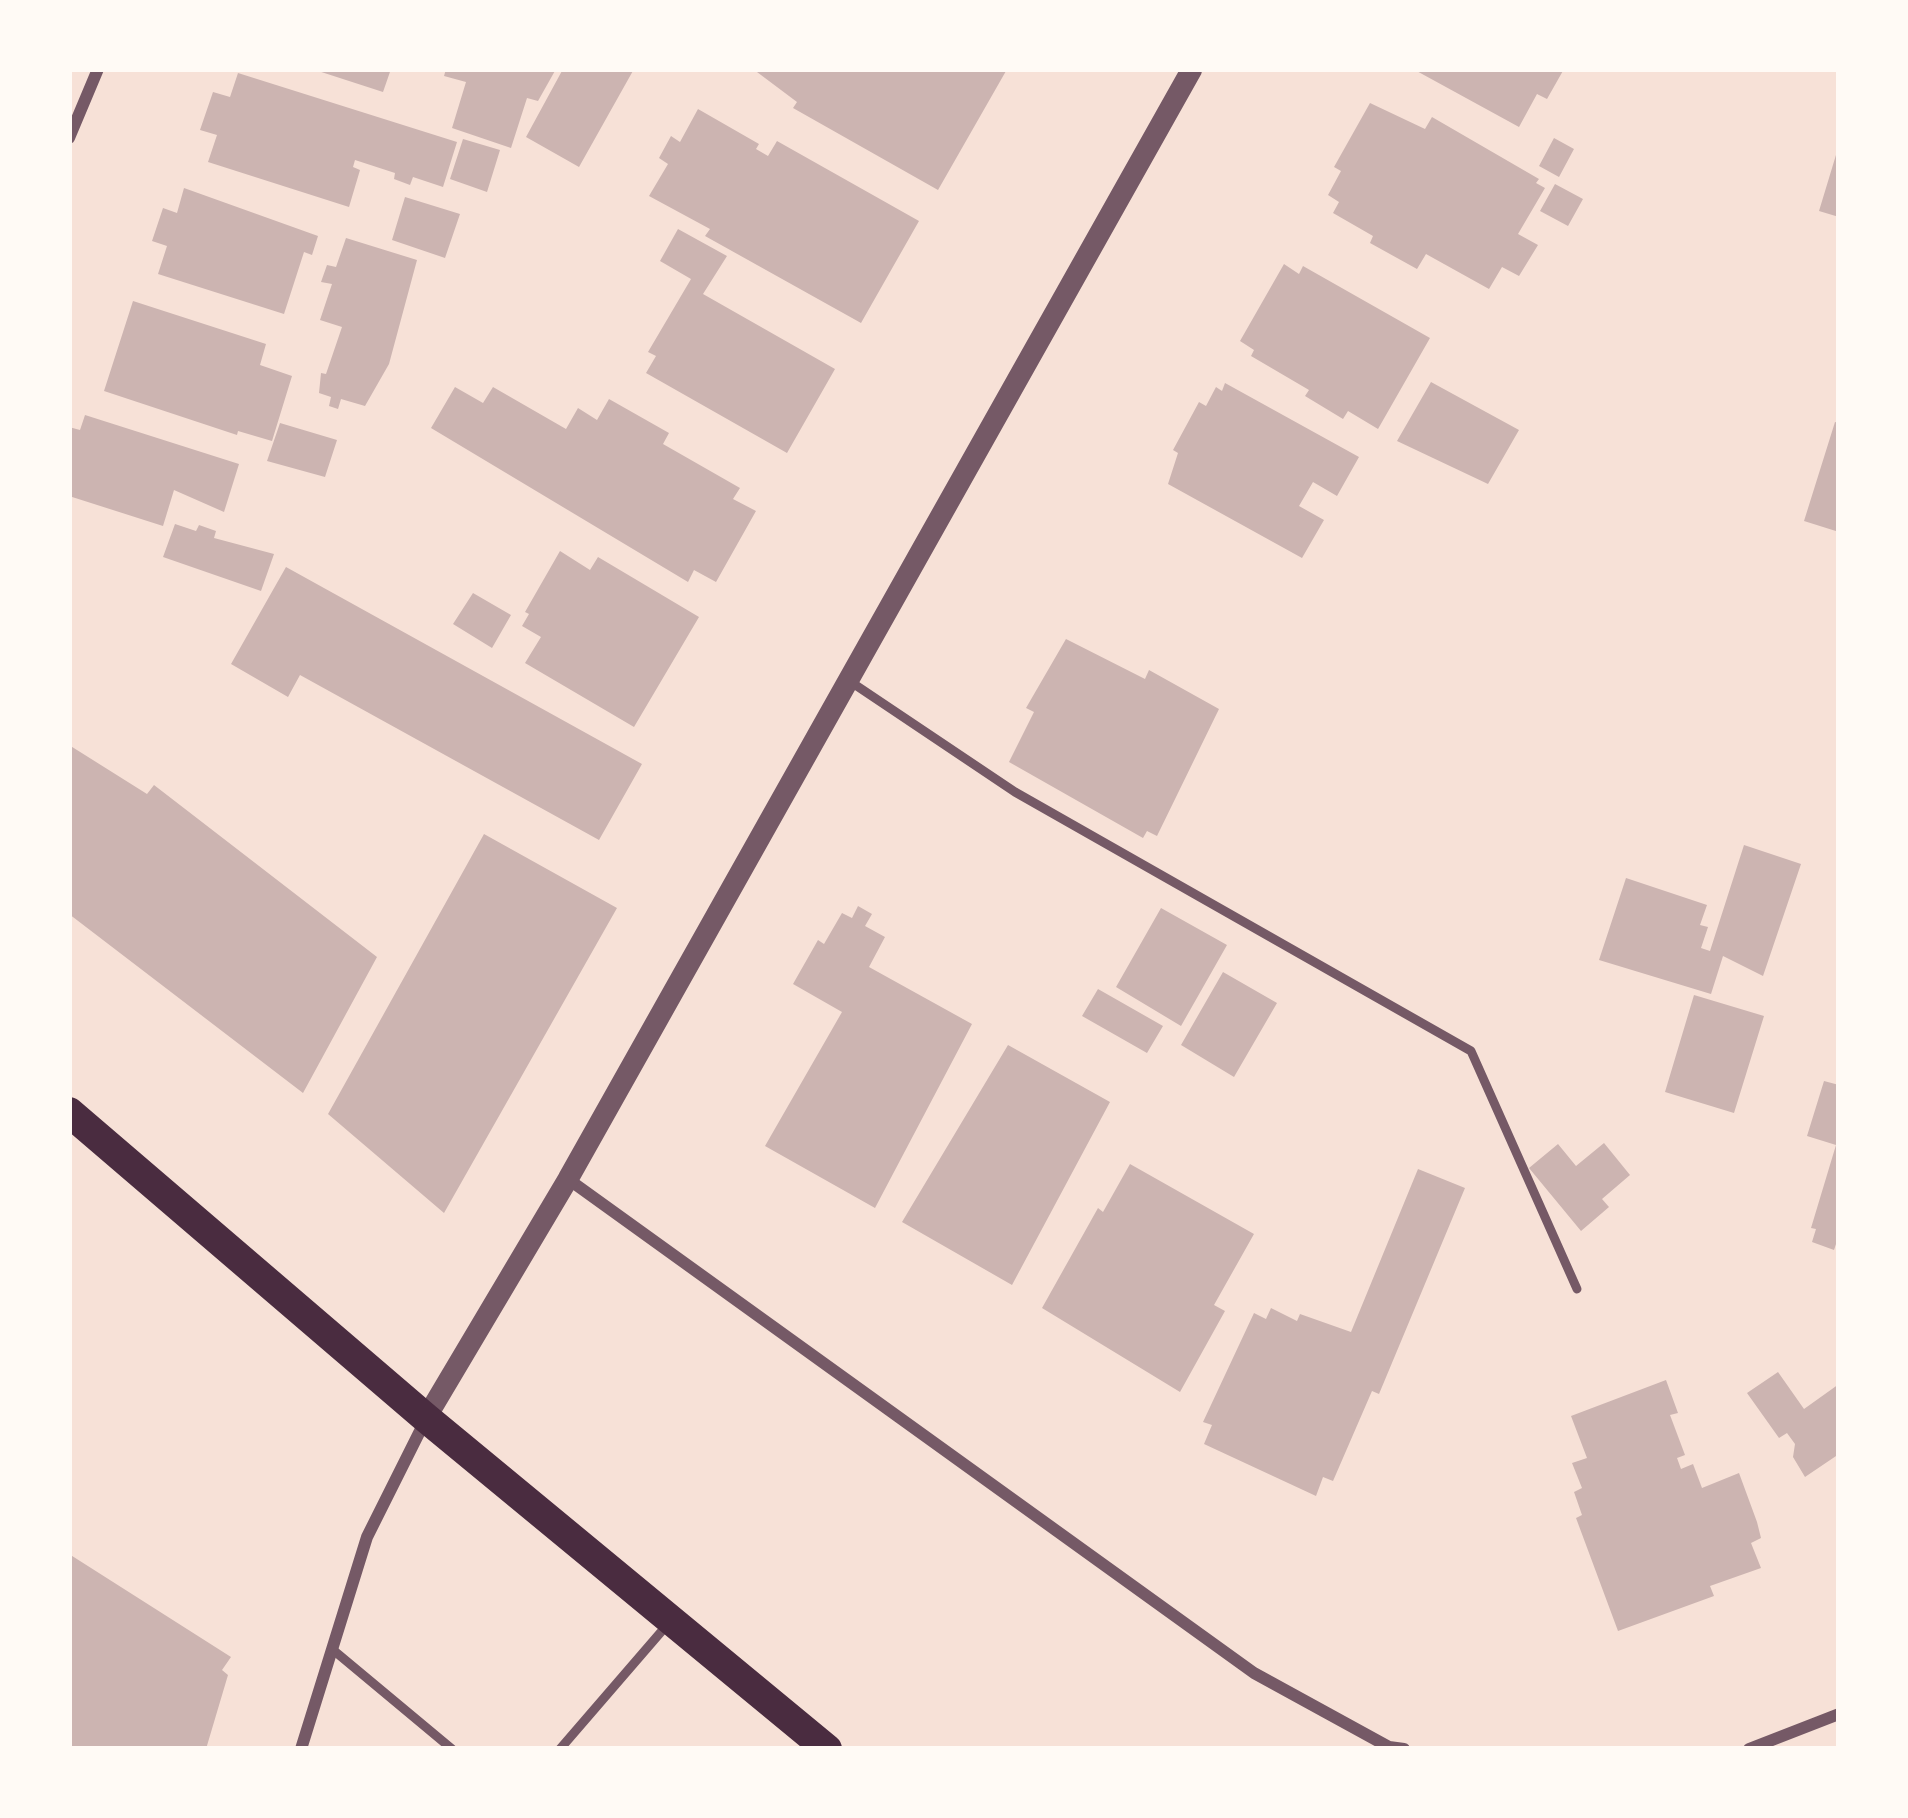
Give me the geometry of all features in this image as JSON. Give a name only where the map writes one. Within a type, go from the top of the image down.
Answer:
[{"type":"main road","points":[[69,1112],[426,1418],[827,1749]]},
{"type":"street","points":[[69,139],[98,69]]},
{"type":"street","points":[[301,1749],[367,1537],[426,1418],[568,1178],[1192,69]]},
{"type":"street","points":[[568,1178],[1254,1672],[1389,1747],[1404,1749]]},
{"type":"street","points":[[1749,1749],[1839,1714]]},
{"type":"lane","points":[[848,680],[1015,792],[1471,1052],[1577,1289]]},
{"type":"lane","points":[[560,1749],[670,1621]]},
{"type":"lane","points":[[332,1649],[452,1749]]},
{"type":"building","points":[[312,69],[391,69],[383,92]]},
{"type":"building","points":[[446,69],[556,69],[538,101],[527,98],[511,148],[452,128],[466,82],[444,76]]},
{"type":"building","points":[[563,69],[634,69],[579,167],[526,137]]},
{"type":"building","points":[[753,69],[1006,71],[938,190],[793,108],[797,102]]},
{"type":"building","points":[[1413,69],[1564,69],[1547,99],[1537,94],[1519,127]]},
{"type":"building","points":[[238,73],[457,142],[443,187],[413,177],[410,185],[394,179],[395,173],[355,160],[353,167],[360,170],[349,207],[208,162],[217,135],[200,130],[213,92],[230,97]]},
{"type":"building","points":[[1370,103],[1425,129],[1432,117],[1539,179],[1536,183],[1545,188],[1518,234],[1538,245],[1519,276],[1502,267],[1489,289],[1426,254],[1417,269],[1370,243],[1373,236],[1333,213],[1339,202],[1328,195],[1341,171],[1334,167]]},
{"type":"building","points":[[698,109],[759,144],[756,149],[768,156],[777,141],[919,221],[861,323],[705,236],[710,229],[649,196],[668,164],[659,158],[671,136],[680,142]]},
{"type":"building","points":[[1554,138],[1574,149],[1559,177],[1539,166]]},
{"type":"building","points":[[463,139],[500,150],[487,192],[450,179]]},
{"type":"building","points":[[1839,145],[1839,217],[1819,211]]},
{"type":"building","points":[[1555,184],[1583,199],[1568,226],[1540,211]]},
{"type":"building","points":[[184,188],[318,236],[312,255],[304,252],[284,314],[158,274],[167,246],[152,241],[163,208],[177,213]]},
{"type":"building","points":[[405,197],[460,214],[445,258],[392,240]]},
{"type":"building","points":[[678,229],[727,256],[703,294],[835,369],[787,453],[646,373],[656,356],[648,352],[691,279],[660,261]]},
{"type":"building","points":[[346,238],[417,260],[389,364],[365,406],[341,399],[338,409],[329,406],[331,397],[319,393],[321,373],[326,374],[342,327],[320,320],[332,284],[321,282],[327,265],[336,267]]},
{"type":"building","points":[[1284,264],[1299,274],[1303,266],[1430,338],[1378,429],[1348,411],[1343,419],[1305,396],[1309,390],[1251,356],[1254,350],[1240,341]]},
{"type":"building","points":[[133,301],[266,344],[260,365],[292,376],[272,441],[238,431],[237,435],[104,391]]},
{"type":"building","points":[[1431,382],[1519,430],[1488,484],[1397,441]]},
{"type":"building","points":[[1225,383],[1359,457],[1337,496],[1313,482],[1299,506],[1324,520],[1302,558],[1168,484],[1178,453],[1173,450],[1199,402],[1206,406],[1216,387],[1222,391]]},
{"type":"building","points":[[455,387],[483,403],[493,387],[566,429],[578,408],[597,420],[609,399],[669,433],[663,444],[740,488],[733,499],[756,511],[716,582],[694,570],[688,582],[431,428]]},
{"type":"building","points":[[85,415],[239,464],[224,512],[174,490],[163,526],[69,496],[69,427],[80,430]]},
{"type":"building","points":[[1835,422],[1839,423],[1839,532],[1804,521]]},
{"type":"building","points":[[280,423],[337,440],[325,477],[267,461]]},
{"type":"building","points":[[175,524],[196,531],[199,525],[216,531],[214,538],[274,554],[261,591],[163,557]]},
{"type":"building","points":[[560,551],[590,570],[598,557],[699,617],[634,727],[525,663],[541,637],[522,626],[529,614],[525,612]]},
{"type":"building","points":[[286,567],[642,764],[599,840],[300,675],[288,697],[231,664]]},
{"type":"building","points":[[473,593],[511,615],[492,648],[453,624]]},
{"type":"building","points":[[1066,639],[1145,679],[1149,670],[1219,709],[1157,836],[1147,831],[1143,838],[1009,762],[1034,712],[1026,708]]},
{"type":"building","points":[[69,745],[147,794],[154,785],[377,957],[303,1093],[69,914]]},
{"type":"building","points":[[484,834],[617,908],[444,1213],[328,1114]]},
{"type":"building","points":[[1744,845],[1801,864],[1763,976],[1723,956],[1711,994],[1599,960],[1626,878],[1707,905],[1700,925],[1708,927],[1701,948],[1710,951]]},
{"type":"building","points":[[858,906],[872,914],[865,926],[885,937],[869,967],[972,1024],[875,1208],[765,1146],[842,1012],[793,984],[818,940],[824,944],[842,913],[852,918]]},
{"type":"building","points":[[1161,908],[1227,945],[1181,1026],[1116,987]]},
{"type":"building","points":[[1223,972],[1277,1003],[1234,1077],[1181,1045]]},
{"type":"building","points":[[1098,989],[1163,1026],[1147,1053],[1082,1016]]},
{"type":"building","points":[[1694,995],[1764,1016],[1734,1113],[1665,1092]]},
{"type":"building","points":[[1008,1045],[1110,1102],[1012,1285],[902,1222]]},
{"type":"building","points":[[1824,1081],[1839,1085],[1839,1235],[1834,1250],[1812,1242],[1816,1229],[1811,1228],[1836,1145],[1807,1136]]},
{"type":"building","points":[[1604,1143],[1630,1175],[1602,1199],[1609,1207],[1581,1231],[1529,1168],[1558,1144],[1576,1166]]},
{"type":"building","points":[[1130,1164],[1254,1234],[1214,1305],[1225,1311],[1180,1392],[1042,1308],[1098,1208],[1103,1212]]},
{"type":"building","points":[[1418,1169],[1465,1188],[1379,1394],[1372,1391],[1333,1481],[1323,1477],[1316,1496],[1204,1444],[1212,1425],[1203,1422],[1254,1313],[1266,1319],[1271,1308],[1297,1321],[1300,1314],[1351,1332]]},
{"type":"building","points":[[1778,1372],[1804,1409],[1839,1384],[1839,1454],[1805,1477],[1793,1457],[1795,1444],[1787,1433],[1779,1438],[1747,1393]]},
{"type":"building","points":[[1666,1380],[1678,1413],[1670,1415],[1685,1455],[1677,1458],[1681,1469],[1693,1464],[1702,1488],[1739,1473],[1761,1538],[1751,1543],[1761,1568],[1710,1586],[1714,1596],[1618,1631],[1576,1518],[1582,1515],[1574,1492],[1582,1488],[1572,1463],[1587,1458],[1571,1416]]},
{"type":"building","points":[[69,1554],[231,1657],[222,1670],[228,1675],[206,1749],[69,1746]]}]
